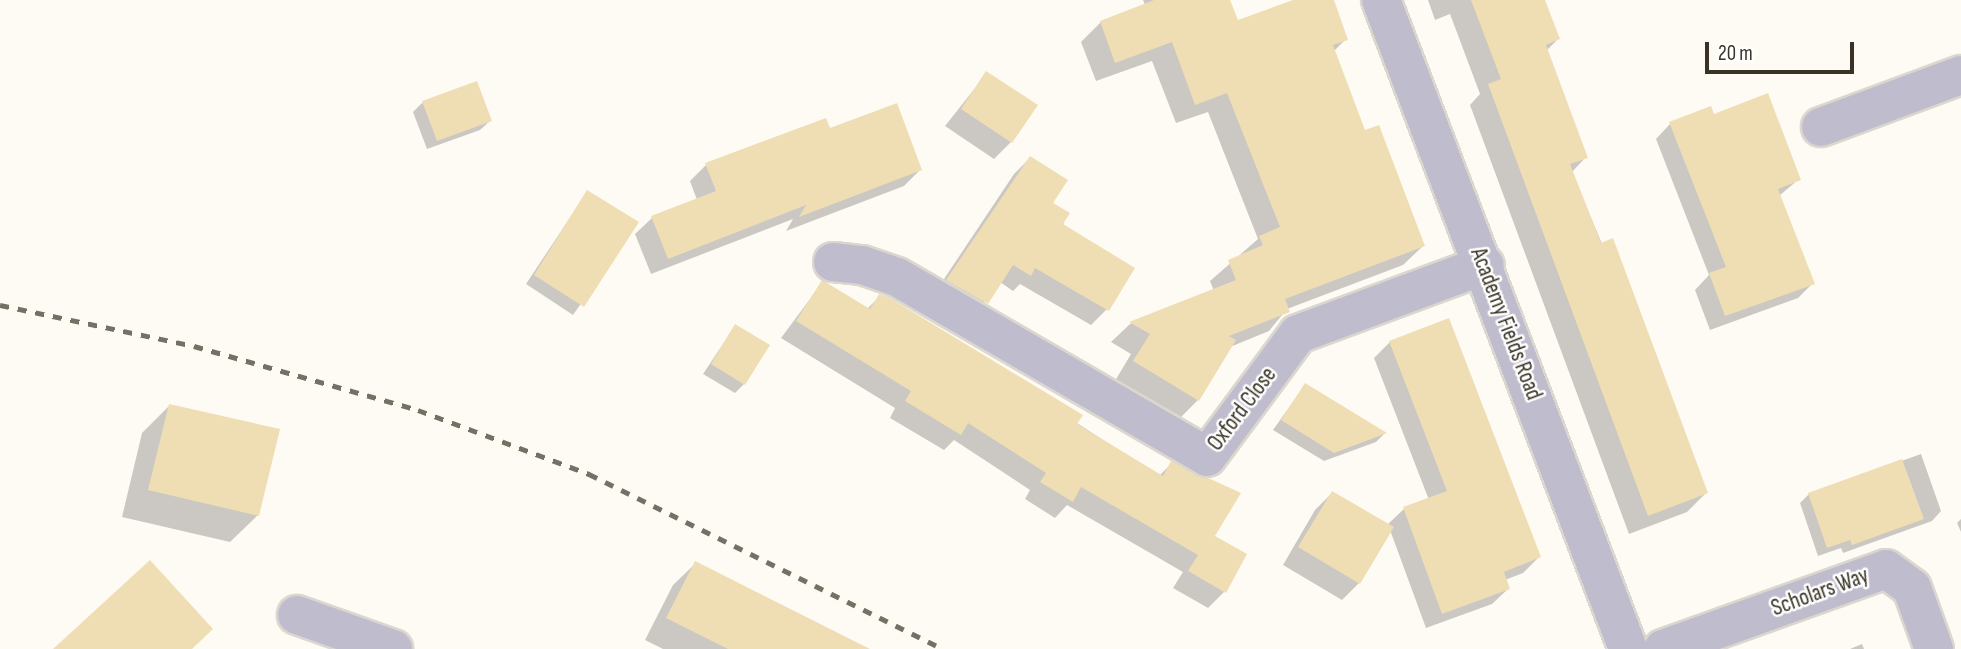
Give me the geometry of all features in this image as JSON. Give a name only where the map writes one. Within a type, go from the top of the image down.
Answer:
[{"type":"street","name":"Academy Fields Road","points":[[1381,0],[1485,265],[1628,649]]},
{"type":"street","points":[[1821,127],[1961,75]]},
{"type":"street","name":"Oxford Close","points":[[833,262],[862,265],[897,276],[1207,457],[1298,334],[1485,265]]},
{"type":"street","name":"Scholars Way","points":[[1663,649],[1886,569],[1912,588],[1934,649]]},
{"type":"street","points":[[298,615],[393,649]]},
{"type":"building","points":[[1154,0],[1230,0],[1238,20],[1293,0],[1334,0],[1348,40],[1333,45],[1365,130],[1379,125],[1425,246],[1285,299],[1290,312],[1229,336],[1236,340],[1199,401],[1133,361],[1150,334],[1129,322],[1236,280],[1228,260],[1263,245],[1259,236],[1280,227],[1227,93],[1195,105],[1172,42],[1115,63],[1100,21]]},
{"type":"building","points":[[1471,0],[1545,0],[1560,39],[1546,45],[1588,158],[1570,164],[1601,243],[1613,238],[1708,493],[1648,516],[1488,84],[1501,79]]},
{"type":"building","points":[[986,71],[1038,105],[1012,143],[961,109]]},
{"type":"building","points":[[477,81],[492,121],[437,141],[422,101]]},
{"type":"building","points":[[1768,93],[1801,180],[1778,189],[1815,284],[1725,316],[1709,273],[1726,267],[1669,122],[1711,106],[1714,114]]},
{"type":"building","points":[[897,103],[922,170],[799,217],[806,205],[668,259],[651,216],[716,191],[705,163],[826,118],[830,128]]},
{"type":"building","points":[[1030,156],[1068,180],[1053,203],[1070,213],[1063,224],[1135,268],[1109,311],[1035,268],[1031,276],[1013,265],[988,304],[946,280]]},
{"type":"building","points":[[587,190],[639,222],[584,307],[534,275]]},
{"type":"building","points":[[822,280],[870,309],[879,294],[888,297],[1083,415],[1077,424],[1163,476],[1171,461],[1241,493],[1215,536],[1247,554],[1226,593],[1188,571],[1198,555],[1081,487],[1073,502],[1040,482],[1046,473],[968,423],[961,435],[905,401],[911,391],[796,321]]},
{"type":"building","points":[[1449,318],[1541,557],[1504,572],[1510,589],[1442,614],[1403,507],[1447,491],[1389,341]]},
{"type":"building","points":[[735,324],[770,345],[745,385],[711,364]]},
{"type":"building","points":[[1305,383],[1387,433],[1334,453],[1281,420]]},
{"type":"building","points":[[169,404],[280,429],[259,516],[148,490]]},
{"type":"building","points":[[1902,459],[1924,519],[1852,545],[1850,540],[1827,548],[1808,493]]},
{"type":"building","points":[[1332,491],[1394,527],[1360,584],[1298,547]]},
{"type":"building","points":[[150,560],[213,629],[192,649],[53,649]]},
{"type":"building","points":[[695,561],[870,649],[728,649],[666,618]]},
{"type":"railway","points":[[0,305],[194,346],[418,410],[589,474],[943,649]]}]
